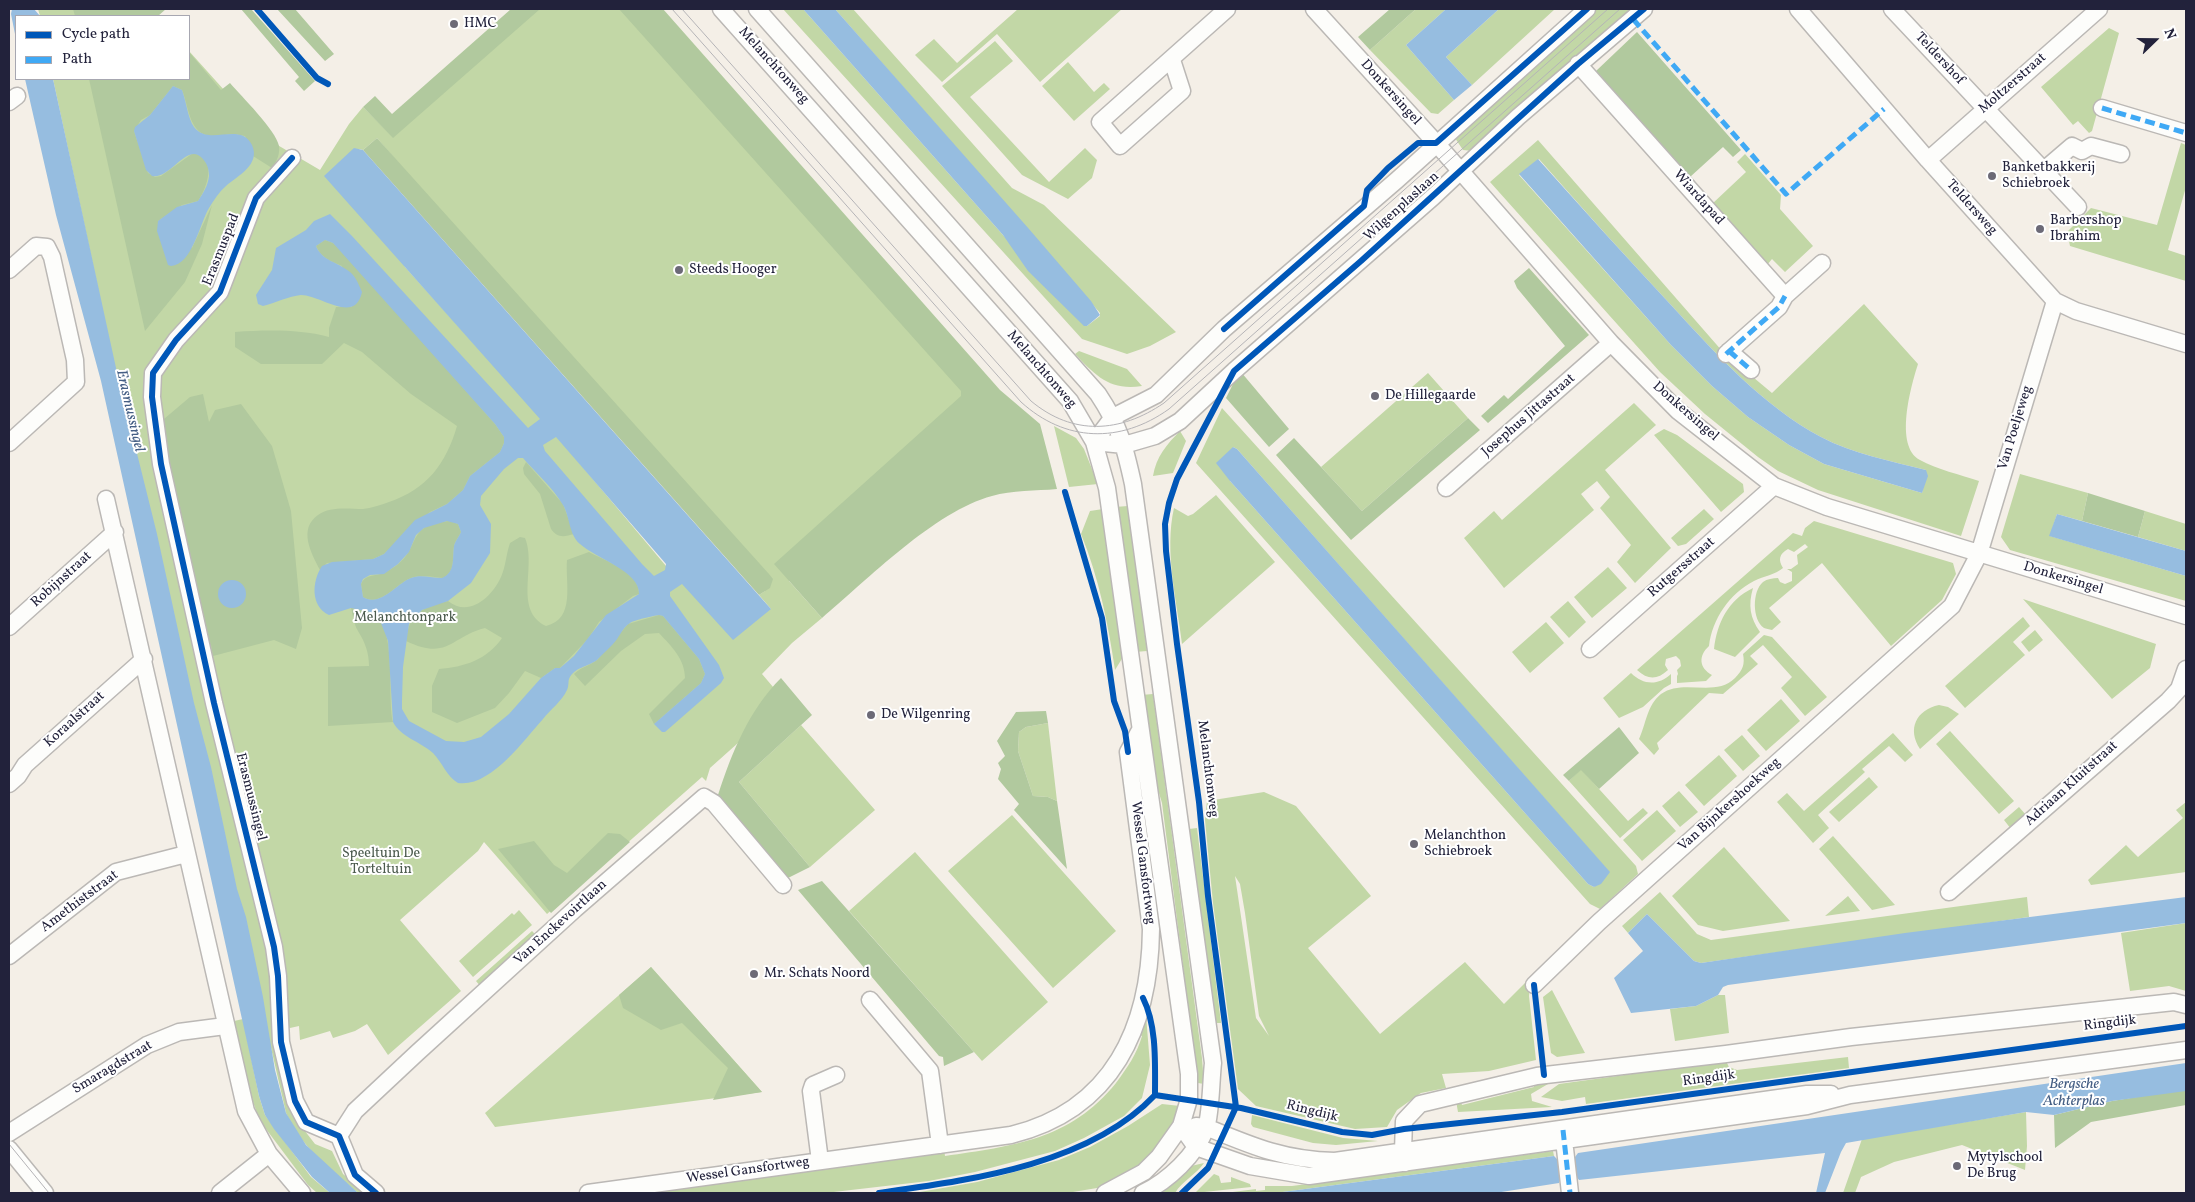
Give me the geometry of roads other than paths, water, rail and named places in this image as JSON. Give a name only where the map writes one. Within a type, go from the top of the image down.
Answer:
[{"type":"street","name":"Melanchtonweg","points":[[721,9],[1070,401],[1094,442],[1107,488],[1189,1074],[1189,1100],[1181,1126]]},
{"type":"street","name":"Melanchtonweg","points":[[757,9],[1098,394],[1113,417],[1124,445],[1133,484],[1213,1063],[1206,1127]]},
{"type":"street","points":[[1172,60],[1182,91],[1120,146],[1100,122],[1172,60],[1227,9]]},
{"type":"street","name":"Donkersingel","points":[[1314,9],[1436,143],[1611,343],[1678,411],[1774,486],[1827,507],[2186,616]]},
{"type":"street","name":"Wilgenplaslaan","points":[[1094,442],[1113,417],[1156,395],[1224,329],[1587,9]]},
{"type":"street","name":"Wilgenplaslaan","points":[[1094,442],[1124,445],[1155,436],[1180,421],[1578,64],[1644,9]]},
{"type":"street","name":"Teldersweg","points":[[1798,9],[1928,160],[2055,301],[2076,311],[2186,344]]},
{"type":"street","name":"Teldershof","points":[[1892,9],[2078,207]]},
{"type":"street","name":"Moltzerstraat","points":[[1928,160],[2099,9]]},
{"type":"street","name":"Wiardapad","points":[[1578,64],[1785,296]]},
{"type":"street","points":[[2102,108],[2186,133]]},
{"type":"street","points":[[2044,170],[2072,146],[2082,151],[2091,146],[2121,154]]},
{"type":"street","name":"Erasmuspad","points":[[153,373],[176,340],[220,292],[256,198],[292,158]]},
{"type":"street","points":[[9,270],[36,246],[47,247],[52,257],[75,360],[76,382],[9,443]]},
{"type":"street","points":[[1751,370],[1727,352],[1778,308],[1785,296],[1822,263]]},
{"type":"street","name":"Van Poeljeweg","points":[[1979,554],[2055,301]]},
{"type":"street","name":"Josephus Jittastraat","points":[[1446,488],[1611,343]]},
{"type":"street","name":"Erasmussingel","points":[[153,373],[152,397],[161,464],[214,703],[274,947],[278,976],[281,1042],[295,1102],[306,1122],[339,1136]]},
{"type":"street","name":"Rutgersstraat","points":[[1590,649],[1774,486]]},
{"type":"street","points":[[106,499],[144,659],[225,1026],[246,1111],[269,1154],[302,1193]]},
{"type":"street","name":"Robijnstraat","points":[[9,628],[115,532]]},
{"type":"street","name":"Van Bijnkershoekweg","points":[[1534,985],[1599,922],[1952,606],[1979,554]]},
{"type":"street","name":"Koraalstraat","points":[[9,784],[18,776],[25,765],[144,659]]},
{"type":"street","name":"Adriaan Kluitstraat","points":[[1949,892],[2168,701],[2179,689],[2186,669]]},
{"type":"street","name":"Wessel Gansfortweg","points":[[588,1193],[1012,1135],[1027,1131],[1065,1115],[1080,1105],[1111,1072],[1125,1049],[1143,998],[1151,951],[1151,929],[1128,752],[1140,730]]},
{"type":"street","name":"Van Enckevoirtlaan","points":[[339,1136],[355,1111],[417,1053],[575,909],[704,797],[714,803],[783,885]]},
{"type":"street","name":"Amethiststraat","points":[[9,956],[116,872],[186,854]]},
{"type":"street","points":[[870,1000],[930,1071],[940,1145]]},
{"type":"street","name":"Ringdijk","points":[[1404,1157],[1404,1121],[1420,1104],[1537,1076],[1861,1036],[2174,1002],[2186,1005]]},
{"type":"street","name":"Smaragdstraat","points":[[9,1133],[148,1045],[179,1032],[225,1026]]},
{"type":"street","points":[[1181,1126],[1206,1127],[1270,1153],[1308,1160],[1335,1161],[1404,1157],[1564,1140],[1807,1106],[1850,1095],[2186,1050]]},
{"type":"street","name":"Wessel Gansfortweg","points":[[820,1161],[811,1092],[813,1086],[836,1075]]},
{"type":"street","points":[[1181,1126],[1196,1147],[1250,1166],[1309,1176],[1404,1157]]},
{"type":"street","points":[[1105,1193],[1144,1172],[1159,1157],[1181,1126]]},
{"type":"street","points":[[1143,1193],[1163,1180],[1196,1147],[1206,1127]]},
{"type":"street","points":[[339,1136],[355,1175],[376,1193]]},
{"type":"street","points":[[1564,1140],[1570,1193]]},
{"type":"street","points":[[9,1149],[45,1193]]},
{"type":"street","points":[[220,1193],[269,1154]]},
{"type":"water","points":[[12,9],[34,9],[39,15],[15,15],[15,34],[11,14]]},
{"type":"water","points":[[803,9],[835,9],[1029,229],[1091,301],[1100,315],[1087,326],[1084,326],[1028,271],[1003,235]]},
{"type":"water","points":[[1446,9],[1499,9],[1446,57],[1472,85],[1454,100],[1406,45]]},
{"type":"water","points":[[25,80],[53,80],[118,377],[157,534],[237,889],[246,917],[263,997],[275,1070],[286,1113],[306,1145],[358,1193],[330,1193],[312,1177],[274,1129],[265,1115],[259,1096],[101,381],[56,215]]},
{"type":"water","points":[[173,86],[182,90],[192,124],[200,133],[208,135],[240,135],[247,138],[254,152],[251,164],[247,169],[223,188],[209,208],[185,259],[171,266],[168,265],[157,231],[158,221],[177,207],[198,201],[208,183],[208,169],[202,158],[196,154],[184,158],[159,176],[152,176],[146,170],[134,131],[135,127],[150,115]]},
{"type":"water","points":[[354,148],[363,150],[771,609],[733,640],[682,584],[670,592],[670,596],[719,665],[724,678],[721,683],[665,732],[662,732],[654,724],[701,683],[705,674],[699,659],[663,616],[659,615],[630,623],[597,660],[574,672],[569,679],[568,689],[562,698],[505,761],[482,778],[470,783],[458,783],[451,777],[433,753],[405,735],[393,722],[388,641],[379,618],[370,612],[351,608],[329,615],[318,606],[315,586],[322,566],[332,562],[373,559],[384,554],[415,520],[447,504],[463,490],[470,476],[500,452],[504,443],[504,437],[495,424],[333,243],[325,240],[316,246],[322,255],[345,269],[356,279],[362,292],[358,302],[352,306],[336,306],[301,295],[263,306],[258,304],[256,295],[272,270],[276,248],[306,230],[314,221],[330,214],[528,428],[540,419],[324,176]],"holes":[[[556,437],[666,564],[665,570],[654,576],[545,451],[543,445]],[[518,458],[523,458],[563,505],[576,540],[587,549],[625,572],[632,578],[639,594],[606,615],[574,656],[560,668],[555,668],[541,678],[509,714],[481,737],[464,742],[446,741],[409,721],[402,709],[403,667],[409,624],[422,610],[448,601],[471,583],[490,553],[491,524],[480,505],[481,496],[504,469]],[[447,521],[458,524],[461,532],[453,551],[453,564],[450,572],[442,578],[422,576],[411,578],[388,594],[376,599],[369,600],[363,597],[361,584],[363,579],[370,575],[384,574],[398,564],[409,552],[416,535],[424,528]]]},
{"type":"water","points":[[1538,159],[1705,342],[1760,394],[1779,410],[1833,443],[1872,456],[1926,470],[1928,476],[1922,493],[1824,464],[1789,445],[1748,417],[1712,386],[1671,345],[1519,174]]},
{"type":"water","points":[[1233,447],[1237,449],[1610,872],[1601,884],[1594,887],[1588,884],[1230,481],[1216,463]]},
{"type":"water","points":[[2057,514],[2186,551],[2186,576],[2049,536]]},
{"type":"water","points":[[232,580],[242,584],[246,594],[242,604],[232,608],[222,604],[218,594],[222,584]]},
{"type":"water","points":[[2186,897],[2186,923],[1728,985],[1723,987],[1718,995],[1696,1006],[1631,1013],[1614,978],[1643,951],[1628,933],[1647,914],[1694,961],[1701,963],[1905,933]]},
{"type":"water","name":"Bergsche Achterplas","points":[[2186,1063],[2186,1091],[2112,1101],[2054,1115],[2026,1112],[1846,1143],[1825,1193],[1816,1193],[1825,1153],[1579,1180],[1573,1172],[1572,1161],[1578,1153]]},
{"type":"water","points":[[1554,1156],[1561,1168],[1559,1183],[1495,1193],[1275,1193]]},
{"type":"tram line","points":[[672,9],[1021,402],[1038,415],[1056,425],[1074,431],[1093,434],[1112,433],[1131,428],[1169,409],[1620,9]]},
{"type":"tram line","points":[[682,9],[1031,401],[1063,420],[1080,425],[1097,426],[1114,425],[1131,420],[1164,403],[1608,9]]},
{"type":"tram line","points":[[9,1144],[49,1193]]},
{"type":"place","name":"HMC","points":[[454,24]]},
{"type":"place","name":"Banketbakkerij Schiebroek","points":[[1992,176]]},
{"type":"place","name":"Barbershop Ibrahim","points":[[2040,229]]},
{"type":"place","name":"Steeds Hooger","points":[[679,270]]},
{"type":"place","name":"De Hillegaarde","points":[[1375,396]]},
{"type":"place","name":"De Wilgenring","points":[[871,715]]},
{"type":"place","name":"Melanchthon Schiebroek","points":[[1414,844]]},
{"type":"place","name":"Mr. Schats Noord","points":[[754,974]]},
{"type":"place","name":"Mytylschool De Brug","points":[[1957,1166]]},
{"type":"park label","name":"Melanchtonpark","points":[[405,618]]},
{"type":"park label","name":"Speeltuin De Torteltuin","points":[[381,862]]}]
